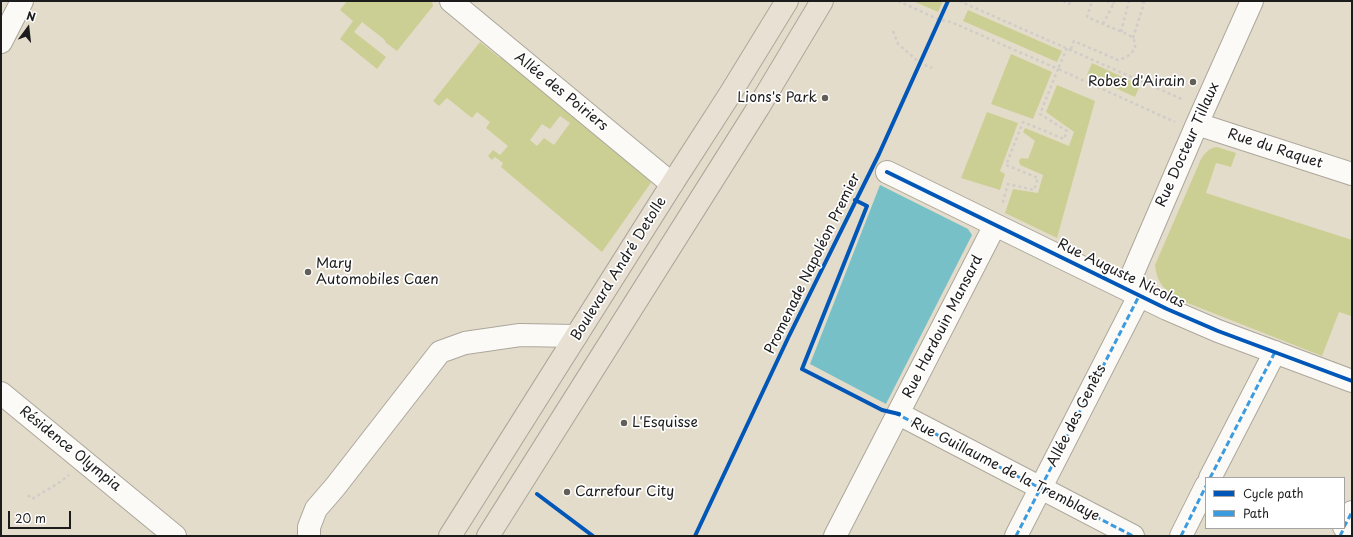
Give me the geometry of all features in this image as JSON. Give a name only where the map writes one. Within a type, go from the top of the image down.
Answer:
[{"type":"main road","name":"Boulevard André Detolle","points":[[450,536],[730,94],[787,1]]},
{"type":"main road","points":[[464,513],[490,533],[758,108],[822,1]]},
{"type":"street","points":[[1,42],[22,1]]},
{"type":"street","name":"Allée des Poiriers","points":[[451,1],[672,184]]},
{"type":"street","name":"Rue Docteur Tillaux","points":[[1133,292],[1198,121],[1252,1]]},
{"type":"street","name":"Rue du Raquet","points":[[1198,121],[1352,174]]},
{"type":"street","name":"Rue Auguste Nicolas","points":[[887,172],[998,218],[1133,292],[1218,331],[1352,381]]},
{"type":"street","name":"Rue Hardouin Mansard","points":[[835,536],[899,414],[998,218]]},
{"type":"street","name":"Allée des Genêts","points":[[1016,536],[1133,292]]},
{"type":"street","points":[[309,536],[309,527],[316,508],[335,487],[440,352],[465,342],[520,335],[576,336]]},
{"type":"street","points":[[1211,477],[1275,352]]},
{"type":"street","name":"Résidence Olympia","points":[[1,393],[175,536]]},
{"type":"street","name":"Rue Guillaume de la Tremblaye","points":[[899,414],[1133,536]]},
{"type":"street","points":[[1181,536],[1205,488]]},
{"type":"street","points":[[1345,526],[1352,512]]},
{"type":"path","points":[[898,1],[951,22],[1058,69],[1198,121]]},
{"type":"path","points":[[905,1],[941,18]]},
{"type":"path","points":[[959,1],[1071,49],[1198,121]]},
{"type":"path","points":[[1063,1],[1069,4],[1071,1]]},
{"type":"path","points":[[1092,1],[1087,16],[1133,38]]},
{"type":"path","points":[[1103,24],[1115,3],[1107,1]]},
{"type":"path","points":[[1121,32],[1129,1]]},
{"type":"path","points":[[1071,49],[1074,41],[1118,60],[1129,57],[1135,48],[1133,38],[1144,3],[1139,1]]},
{"type":"path","points":[[937,27],[941,18]]},
{"type":"path","points":[[893,31],[898,44],[920,63],[932,68]]},
{"type":"path","points":[[998,218],[1008,184],[1034,190],[1038,178],[1006,165],[1023,122],[1064,139],[1067,131],[1040,114],[1067,48]]},
{"type":"path","points":[[917,70],[924,56]]},
{"type":"path","points":[[28,495],[32,499],[88,464]]},
{"type":"green space","points":[[347,1],[432,1],[433,6],[397,51],[362,22],[354,32],[386,57],[377,69],[340,39],[353,21],[340,10]]},
{"type":"green space","points":[[913,1],[943,1],[938,12]]},
{"type":"green space","points":[[968,10],[1062,51],[1057,62],[963,21]]},
{"type":"green space","points":[[480,42],[500,58],[503,54],[655,177],[602,252],[501,167],[503,163],[495,157],[492,160],[488,156],[493,150],[500,155],[508,146],[486,128],[490,122],[477,112],[472,118],[447,98],[439,106],[433,101]],"holes":[[[560,116],[570,123],[554,145],[544,138],[537,146],[530,140],[542,124],[550,129]]]},
{"type":"green space","points":[[1011,54],[1052,72],[1033,119],[991,104]]},
{"type":"green space","points":[[1092,63],[1140,85],[1135,97],[1087,75]]},
{"type":"green space","points":[[1057,85],[1095,101],[1057,238],[1005,213],[1013,189],[1038,193],[1043,175],[1020,165],[1019,160],[1022,158],[1028,159],[1035,141],[1023,132],[1025,128],[1069,146],[1074,132],[1046,112]]},
{"type":"green space","points":[[987,112],[1018,123],[1000,171],[1005,174],[1000,190],[961,178]]},
{"type":"green space","points":[[1217,147],[1236,153],[1231,167],[1216,163],[1206,193],[1352,240],[1352,313],[1351,316],[1339,312],[1322,356],[1185,302],[1164,288],[1158,278],[1155,265],[1201,159],[1204,154],[1212,148]]},
{"type":"water","points":[[880,185],[968,229],[972,235],[886,404],[810,364]]},
{"type":"marked path","points":[[1016,536],[1139,296]]},
{"type":"marked path","points":[[1211,477],[1275,352]]},
{"type":"marked path","points":[[895,413],[1133,536]]},
{"type":"marked path","points":[[1181,536],[1205,488]]},
{"type":"marked path","points":[[1345,525],[1352,512]]},
{"type":"marked path","points":[[1340,536],[1344,529]]},
{"type":"cycle path","name":"Promenade Napoléon Premier","points":[[695,536],[788,338],[879,154],[948,1]]},
{"type":"cycle path","points":[[887,172],[1167,309],[1218,331],[1352,381]]},
{"type":"cycle path","name":"Promenade Napoléon Premier","points":[[855,200],[867,206],[802,369],[882,410],[899,414]]},
{"type":"cycle path","points":[[537,494],[593,536]]},
{"type":"place","name":"Robes d'Airain","points":[[1193,82]]},
{"type":"place","name":"Lions's Park","points":[[825,98]]},
{"type":"place","name":"Mary Automobiles Caen","points":[[308,272]]},
{"type":"place","name":"L'Esquisse","points":[[624,423]]},
{"type":"place","name":"Carrefour City","points":[[567,492]]}]
